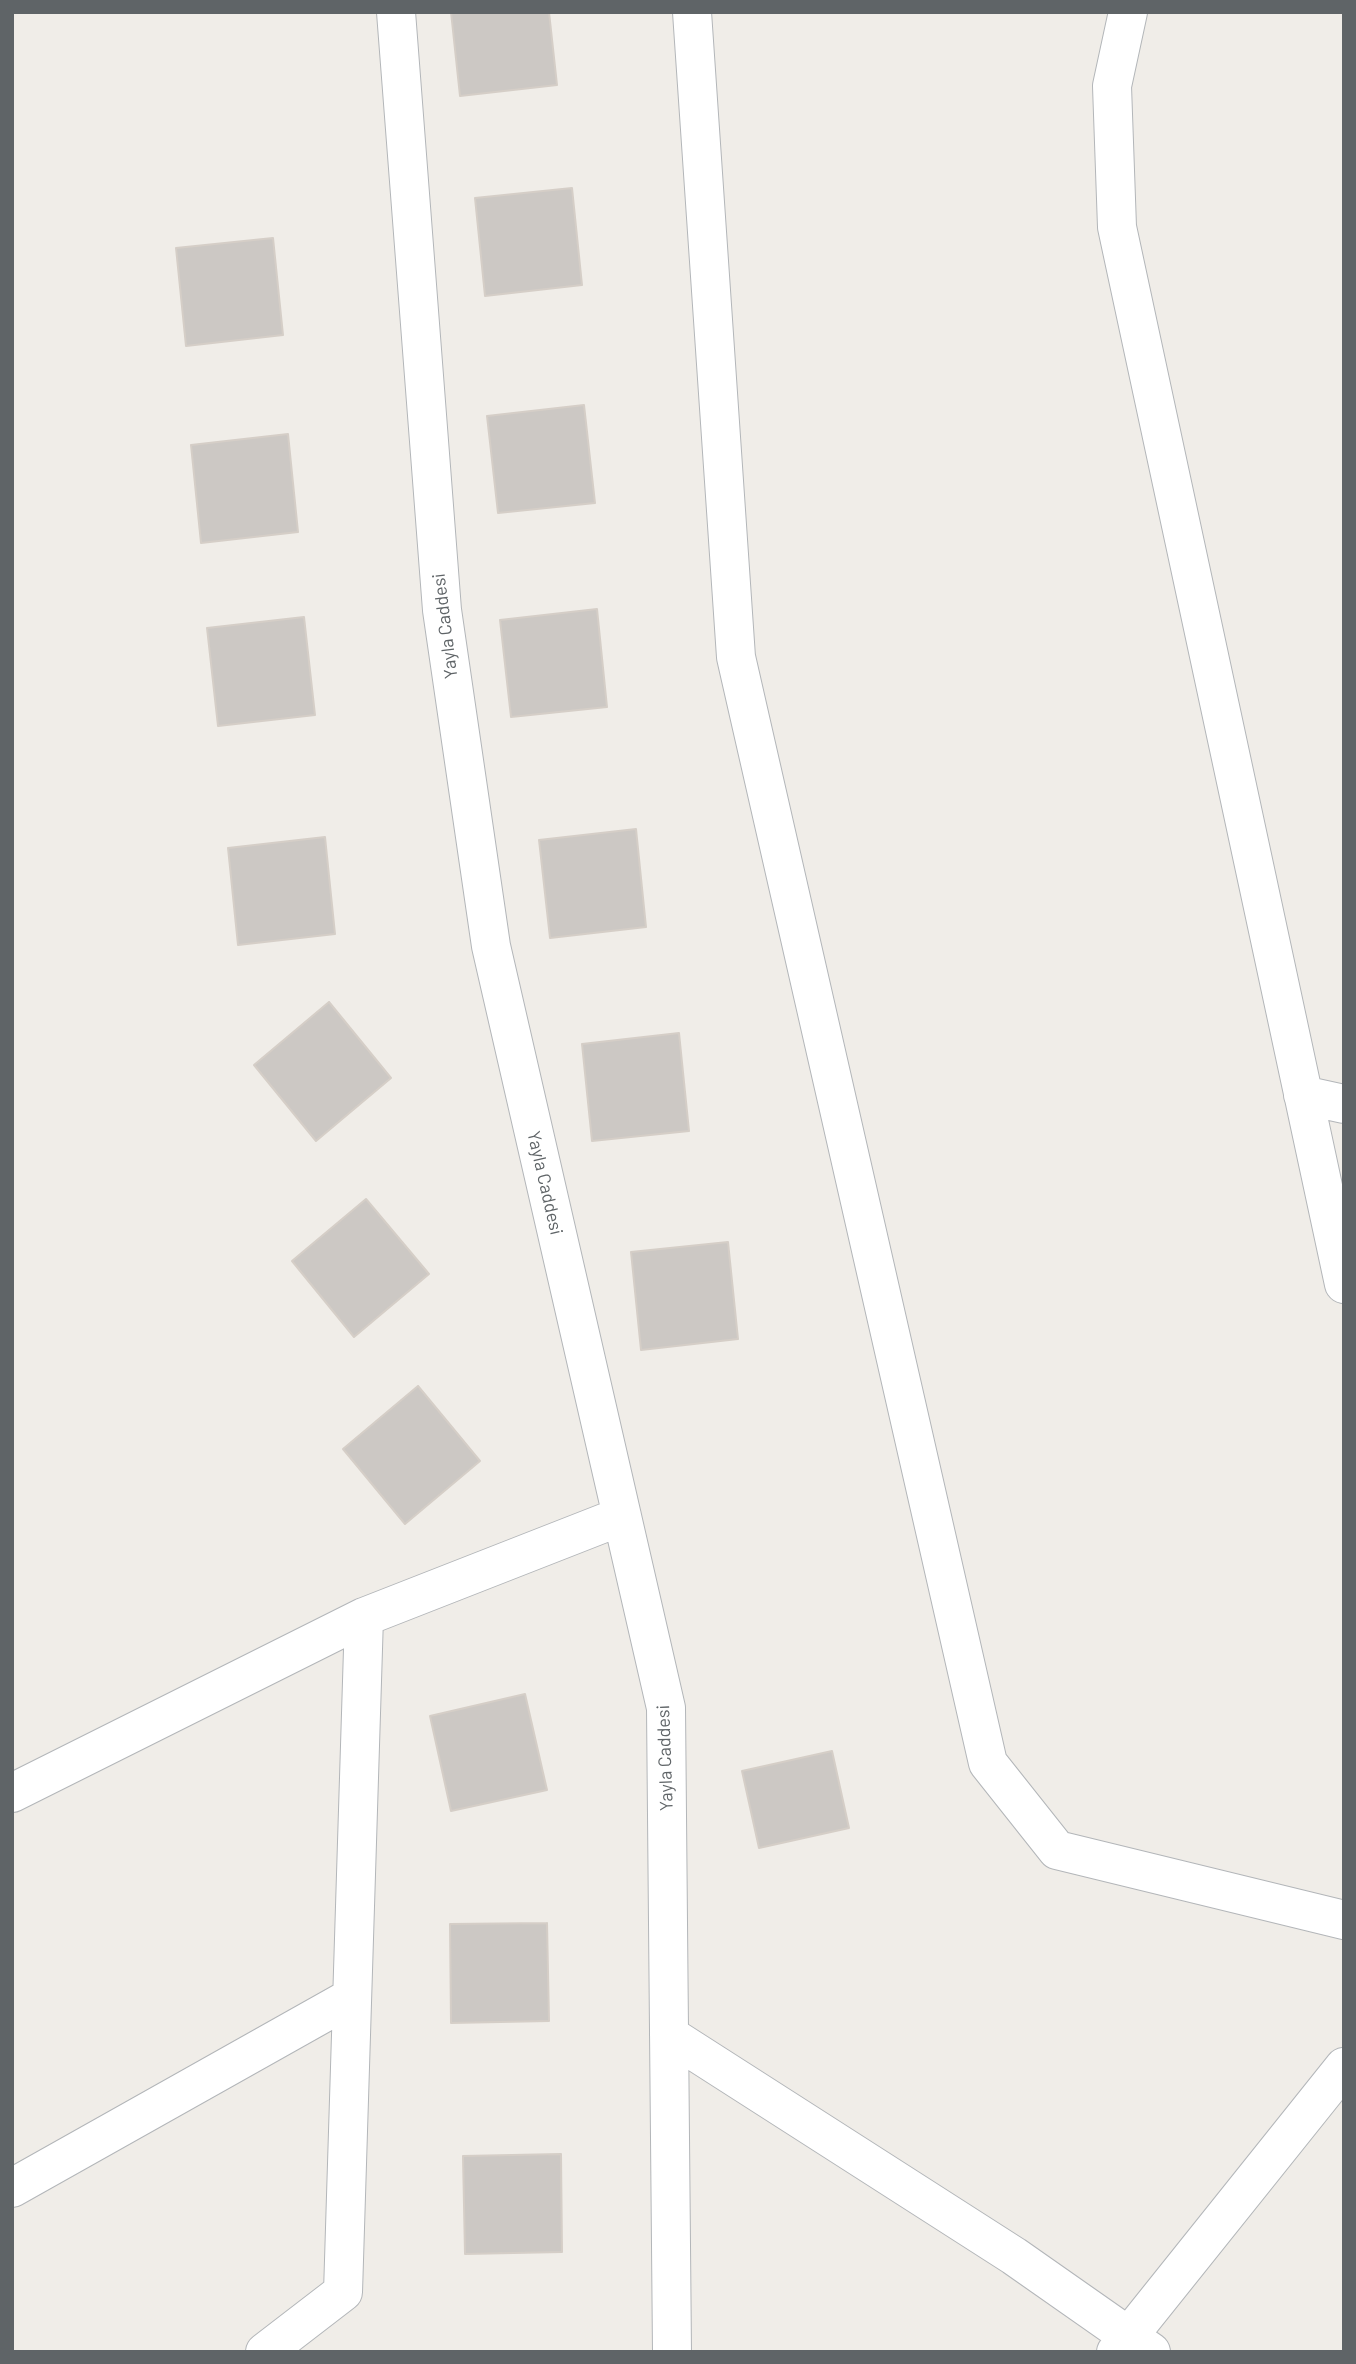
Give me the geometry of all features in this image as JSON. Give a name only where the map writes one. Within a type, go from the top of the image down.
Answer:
[{"type":"street","name":"Yayla Caddesi","points":[[396,12],[442,610],[491,946],[666,1709],[672,2352]]},
{"type":"street","points":[[692,12],[736,657],[988,1763],[1058,1850],[1344,1920]]},
{"type":"street","points":[[1128,12],[1112,86],[1116,227],[1344,1284]]},
{"type":"street","points":[[1303,1095],[1344,1104]]},
{"type":"street","points":[[12,1793],[364,1617],[622,1516]]},
{"type":"street","points":[[265,2352],[343,2292],[364,1617]]},
{"type":"street","points":[[12,2188],[352,1997]]},
{"type":"street","points":[[669,2035],[1014,2256],[1132,2347],[1344,2067]]},
{"type":"building","points":[[451,12],[549,12],[557,85],[460,96]]},
{"type":"building","points":[[572,188],[582,285],[485,296],[475,198]]},
{"type":"building","points":[[273,238],[283,335],[186,346],[176,248]]},
{"type":"building","points":[[584,405],[595,503],[498,513],[487,416]]},
{"type":"building","points":[[288,434],[298,532],[201,543],[191,445]]},
{"type":"building","points":[[597,609],[607,707],[511,717],[500,620]]},
{"type":"building","points":[[304,617],[315,715],[218,726],[207,628]]},
{"type":"building","points":[[636,829],[646,927],[550,938],[539,840]]},
{"type":"building","points":[[325,837],[335,934],[238,945],[228,848]]},
{"type":"building","points":[[329,1002],[391,1078],[316,1141],[254,1065]]},
{"type":"building","points":[[679,1033],[689,1131],[592,1141],[582,1044]]},
{"type":"building","points":[[366,1199],[429,1274],[354,1337],[292,1261]]},
{"type":"building","points":[[728,1242],[738,1339],[641,1350],[631,1252]]},
{"type":"building","points":[[418,1386],[480,1461],[405,1524],[343,1449]]},
{"type":"building","points":[[525,1694],[547,1790],[451,1811],[430,1716]]},
{"type":"building","points":[[832,1751],[849,1828],[759,1848],[742,1771]]},
{"type":"building","points":[[547,1923],[549,2021],[451,2023],[450,1924]]},
{"type":"building","points":[[561,2154],[562,2252],[465,2254],[463,2156]]}]
